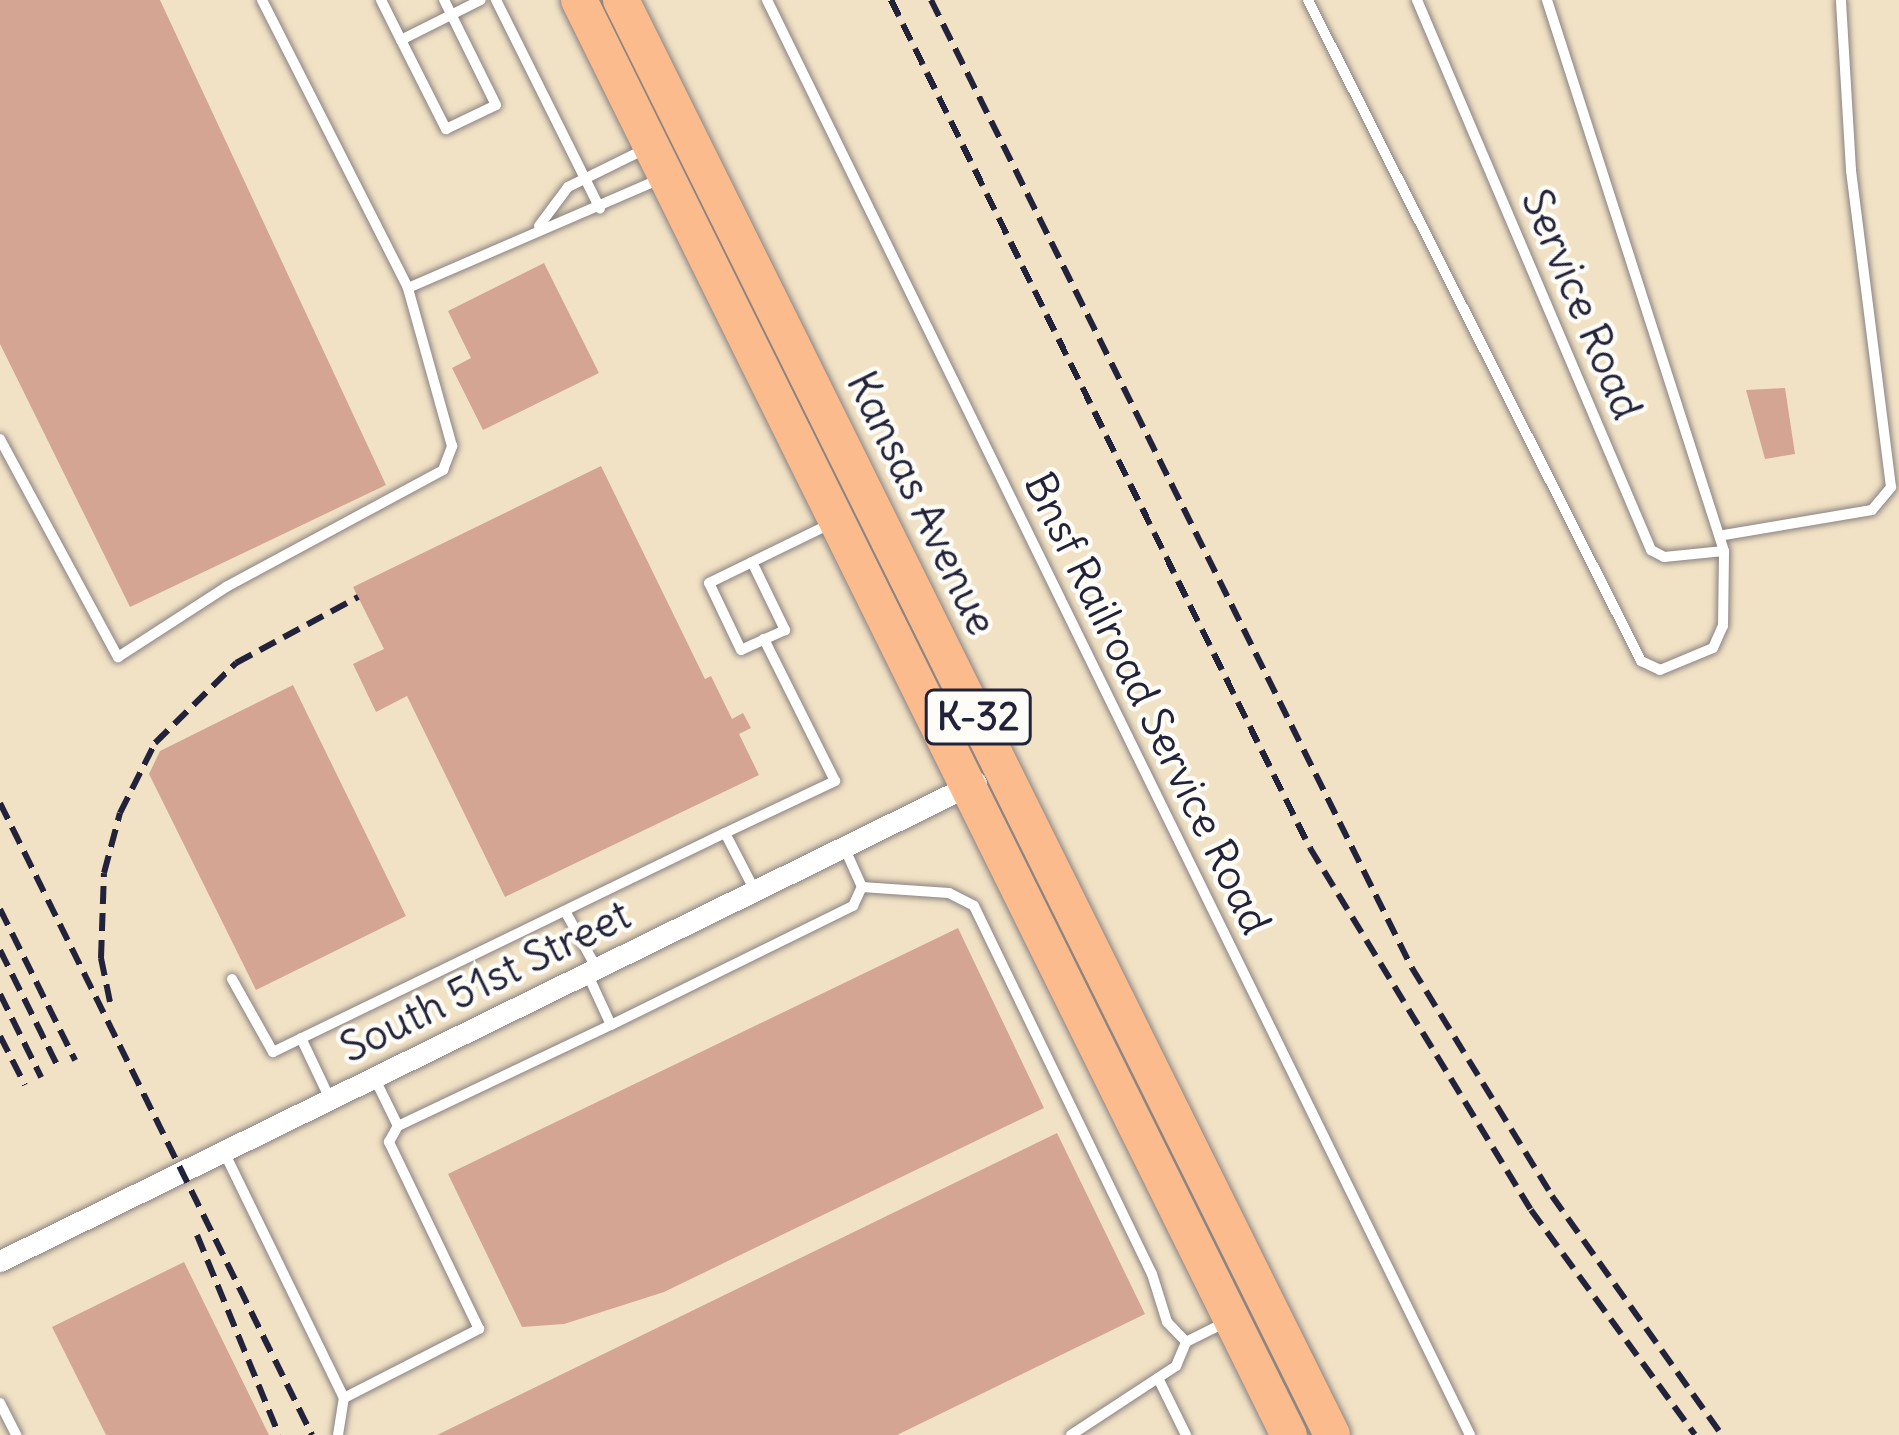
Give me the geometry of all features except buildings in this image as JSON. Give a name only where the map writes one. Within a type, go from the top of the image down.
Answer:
[{"type":"main road","name":"Kansas Avenue","points":[[579,0],[1289,1435]]},
{"type":"main road","name":"Kansas Avenue","points":[[621,0],[1332,1435]]},
{"type":"street","name":"South 51st Street","points":[[0,1261],[330,1099],[376,1081],[1004,769]]},
{"type":"lane","points":[[0,439],[118,657],[226,587],[443,470],[452,446],[408,289],[262,0]]},
{"type":"lane","points":[[381,0],[446,130],[496,106],[444,0]]},
{"type":"lane","points":[[401,40],[481,0]]},
{"type":"lane","points":[[496,0],[600,209]]},
{"type":"lane","name":"Bnsf Railroad Service Road","points":[[767,0],[1470,1435]]},
{"type":"lane","points":[[1308,0],[1641,661],[1660,670],[1713,647],[1723,626],[1724,551]]},
{"type":"lane","name":"Service Road","points":[[1417,0],[1651,550],[1664,557],[1724,551],[1724,536],[1547,0]]},
{"type":"lane","points":[[1724,536],[1873,510],[1891,487],[1851,170],[1841,0]]},
{"type":"lane","points":[[408,289],[538,226],[600,209],[659,161],[685,130]]},
{"type":"lane","points":[[538,226],[584,179],[659,161]]},
{"type":"lane","points":[[752,562],[784,630],[742,650],[709,583],[872,503]]},
{"type":"lane","points":[[232,979],[273,1052],[835,781],[764,639]]},
{"type":"lane","points":[[724,833],[755,891]]},
{"type":"lane","points":[[344,1398],[478,1329],[388,1142],[398,1126],[853,906],[862,887],[844,847]]},
{"type":"lane","points":[[862,887],[949,893],[974,906],[1152,1274],[1167,1322],[1186,1342]]},
{"type":"lane","points":[[566,910],[611,1025]]},
{"type":"lane","points":[[301,1038],[330,1099]]},
{"type":"lane","points":[[376,1081],[398,1126]]},
{"type":"lane","points":[[224,1151],[344,1398],[338,1435]]},
{"type":"lane","points":[[1077,1433],[1176,1366],[1186,1342],[1233,1319]]},
{"type":"lane","points":[[1158,1378],[1186,1435]]},
{"type":"lane","points":[[0,1403],[16,1435]]},
{"type":"railway","points":[[891,0],[1310,848],[1531,1210],[1695,1435]]},
{"type":"railway","points":[[931,0],[1412,968],[1552,1196],[1722,1435]]},
{"type":"railway","points":[[110,1002],[101,958],[104,873],[120,813],[155,743],[236,663],[358,597]]},
{"type":"railway","points":[[0,803],[312,1435]]},
{"type":"railway","points":[[0,909],[75,1060]]},
{"type":"railway","points":[[0,950],[58,1067]]},
{"type":"railway","points":[[0,994],[41,1077]]},
{"type":"railway","points":[[0,1036],[25,1085]]},
{"type":"railway","points":[[197,1235],[279,1435]]}]
